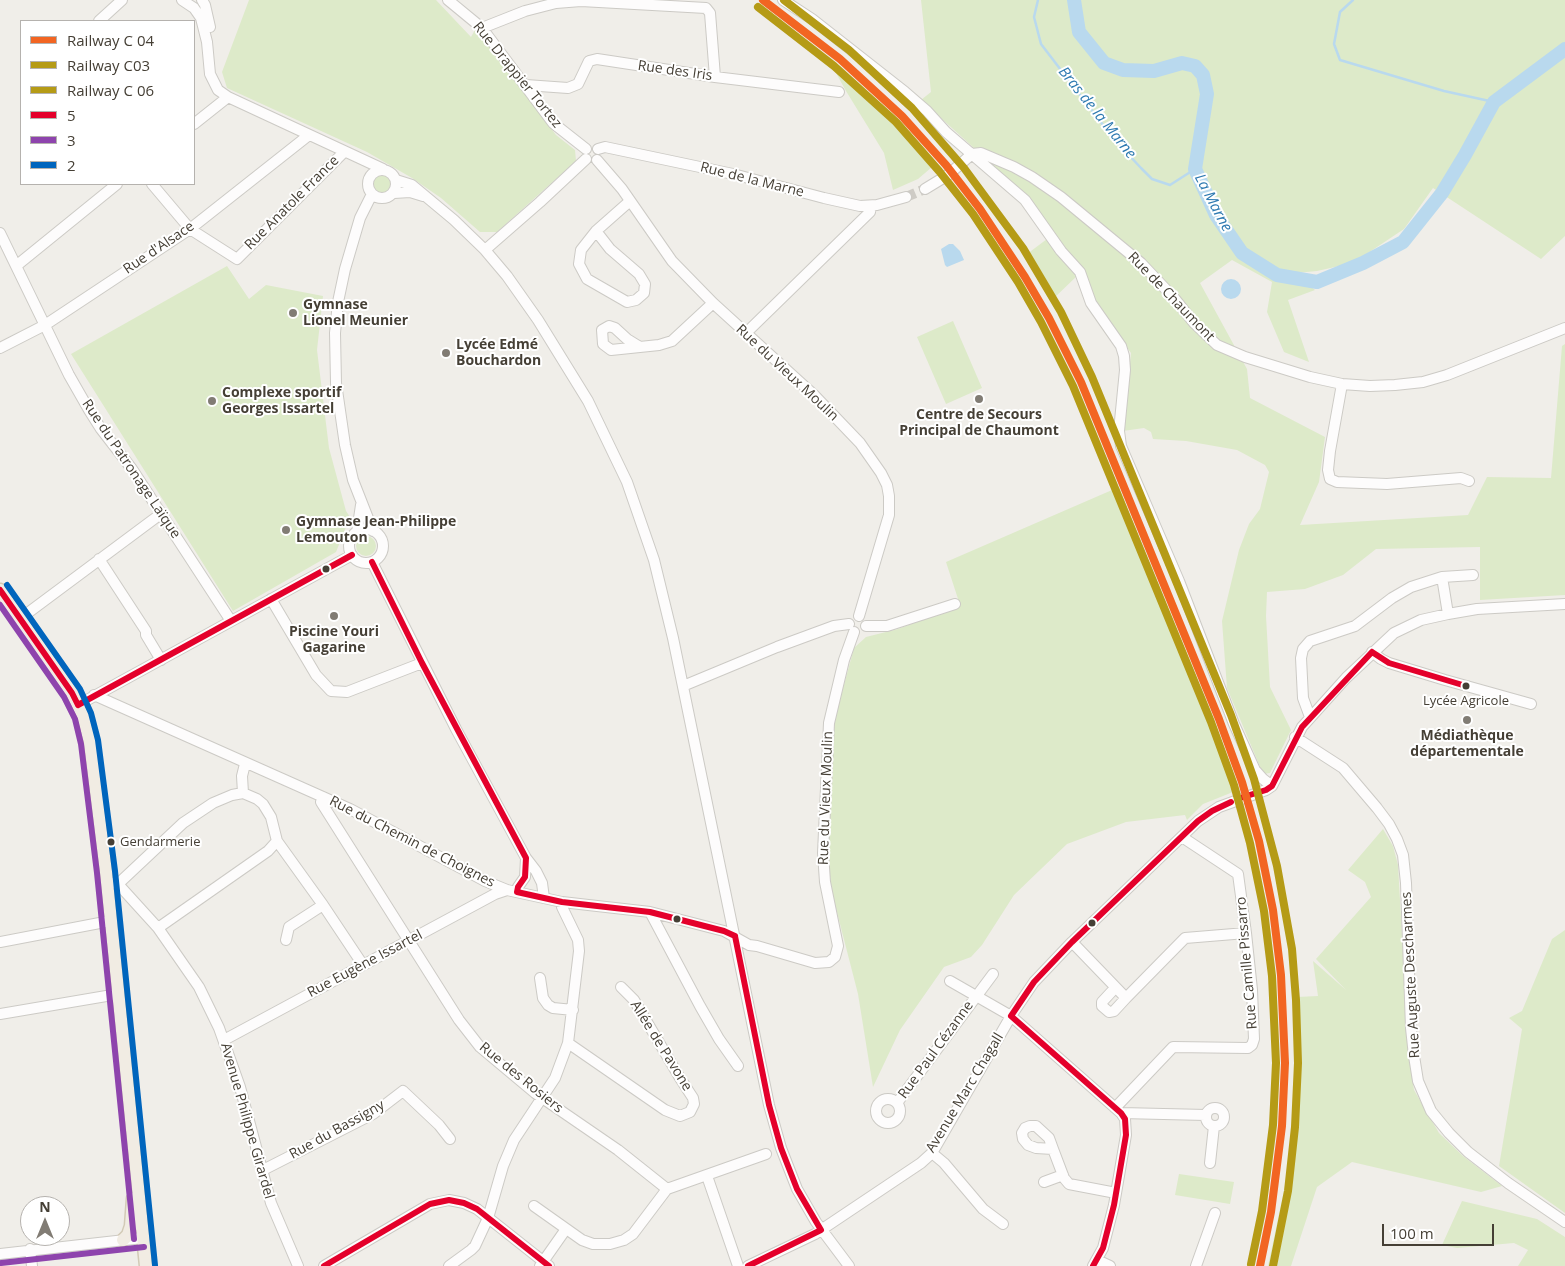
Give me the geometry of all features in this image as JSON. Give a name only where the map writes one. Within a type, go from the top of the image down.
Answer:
[{"type":"main road","points":[[2,596],[21,618],[72,693],[78,704],[90,742],[112,884],[110,921],[146,1266]]},
{"type":"main road","points":[[124,1240],[128,1235],[132,1203],[137,1184]]},
{"type":"street","points":[[100,20],[122,0]]},
{"type":"street","points":[[182,0],[194,8],[202,18],[207,42],[210,74],[218,90],[228,97],[392,173],[396,180],[394,193]]},
{"type":"street","points":[[202,0],[206,6],[212,41],[213,64],[218,81],[228,97]]},
{"type":"street","name":"Rue Drappier Tortez","points":[[448,0],[482,28],[553,123],[586,154]]},
{"type":"street","points":[[783,0],[905,92],[1024,200],[1061,252],[1080,272],[1090,303],[1120,346],[1126,363],[1119,431],[1121,446],[1179,580],[1234,724],[1255,770],[1272,786],[1295,737],[1310,717],[1372,652],[1394,633],[1421,620],[1477,609],[1565,604]]},
{"type":"street","points":[[482,28],[525,11],[556,3],[581,2],[706,8],[710,13],[715,77]]},
{"type":"street","name":"Rue des Iris","points":[[526,85],[568,88],[578,84],[590,61],[597,59],[715,77],[840,92]]},
{"type":"street","points":[[195,123],[228,97]]},
{"type":"street","name":"Rue d'Alsace","points":[[0,348],[45,325],[190,229],[309,135]]},
{"type":"street","points":[[485,250],[540,202],[592,146],[598,149],[599,156],[597,160],[592,162],[586,154]]},
{"type":"street","name":"Rue de la Marne","points":[[598,149],[605,147],[733,174],[853,204],[871,206],[906,197]]},
{"type":"street","name":"Rue Anatole France","points":[[153,185],[190,229],[237,259],[344,152]]},
{"type":"street","name":"Rue de Chaumont","points":[[972,154],[981,153],[1014,167],[1061,197],[1141,263],[1175,299],[1194,323],[1217,345],[1310,377],[1342,384],[1378,386],[1423,382],[1447,376],[1565,328]]},
{"type":"street","points":[[925,190],[948,175],[972,154]]},
{"type":"street","points":[[360,159],[370,177]]},
{"type":"street","name":"Rue du Vieux Moulin","points":[[597,160],[622,189],[672,261],[713,303],[814,395],[860,443],[881,472],[887,485],[889,515],[859,616]]},
{"type":"street","points":[[383,169],[375,171],[370,177],[368,186],[372,194],[383,198],[394,193],[410,192],[426,197]]},
{"type":"street","points":[[396,180],[412,185],[454,220],[485,250],[507,276],[547,334],[588,401],[610,443],[627,482],[654,560],[683,686],[769,1105],[781,1148],[797,1189],[821,1230],[850,1266]]},
{"type":"street","points":[[16,266],[116,185]]},
{"type":"street","points":[[372,194],[360,218],[345,269],[338,302],[335,333],[336,383],[351,471],[372,531],[380,538],[383,547],[379,556],[372,562],[360,562],[352,555],[349,545],[350,540],[357,532],[362,530],[372,531]]},
{"type":"street","points":[[596,231],[610,249],[639,274],[645,284],[644,293],[636,300],[627,302],[587,279],[579,264],[581,250],[596,231],[630,201]]},
{"type":"street","points":[[746,333],[870,212],[871,206]]},
{"type":"street","name":"Rue du Patronage Laïque","points":[[0,233],[89,410],[162,513],[231,621]]},
{"type":"street","points":[[640,347],[659,345],[672,341],[713,303]]},
{"type":"street","points":[[1342,384],[1330,450],[1328,470],[1330,479],[1337,482],[1387,484],[1461,478],[1469,481]]},
{"type":"street","points":[[357,532],[361,504]]},
{"type":"street","points":[[21,618],[162,513]]},
{"type":"street","points":[[78,704],[352,555]]},
{"type":"street","points":[[99,559],[146,631],[146,635],[161,660]]},
{"type":"street","points":[[372,562],[422,663],[526,858],[542,883],[544,898]]},
{"type":"street","points":[[1310,717],[1303,698],[1301,669],[1302,652],[1306,645],[1316,638],[1354,626],[1411,586],[1442,577],[1473,575]]},
{"type":"street","points":[[1442,577],[1448,614]]},
{"type":"street","points":[[272,599],[316,675],[331,691],[346,692],[422,663]]},
{"type":"street","points":[[866,626],[887,626],[955,604]]},
{"type":"street","points":[[683,686],[777,647],[834,626],[851,628],[862,632],[866,626],[865,620],[859,616],[852,618],[851,628]]},
{"type":"street","name":"Rue du Vieux Moulin","points":[[829,962],[835,957],[838,946],[825,882],[823,853],[828,723],[851,628]]},
{"type":"street","points":[[1372,652],[1389,663],[1531,704]]},
{"type":"street","name":"Rue du Chemin de Choignes","points":[[94,695],[245,764],[350,809],[485,881],[512,891],[562,902],[650,912],[724,931],[749,945],[815,963],[829,962]]},
{"type":"street","name":"Rue Auguste Descharmes","points":[[1295,737],[1332,760],[1355,781],[1389,824],[1403,855],[1414,1056],[1418,1082],[1431,1111],[1448,1133],[1468,1152],[1508,1183],[1565,1222]]},
{"type":"street","points":[[243,793],[242,781],[245,764]]},
{"type":"street","name":"Avenue Marc Chagall","points":[[748,1266],[821,1230],[921,1163],[932,1153],[1011,1016],[1034,982],[1072,942],[1182,837],[1212,811],[1231,802],[1260,793],[1272,786]]},
{"type":"street","points":[[112,884],[183,823],[213,803],[232,795],[243,793],[263,804],[272,817],[277,842],[363,965]]},
{"type":"street","name":"Rue des Rosiers","points":[[323,797],[321,802],[472,1038],[480,1047],[542,1098],[618,1150],[668,1189]]},
{"type":"street","name":"Rue Camille Pissarro","points":[[1118,1111],[1173,1047],[1248,1048],[1252,1045],[1254,1039],[1246,933],[1238,874],[1182,837]]},
{"type":"street","points":[[158,928],[268,851],[277,842]]},
{"type":"street","points":[[525,877],[526,858]]},
{"type":"street","points":[[512,891],[518,887],[525,877],[532,874],[537,875]]},
{"type":"street","name":"Avenue Philippe Girardel","points":[[112,884],[158,928],[198,987],[224,1040],[240,1087],[271,1203],[298,1266]]},
{"type":"street","name":"Rue Eugène Issartel","points":[[224,1040],[495,894],[512,891]]},
{"type":"street","points":[[449,1266],[473,1248],[488,1218],[502,1166],[514,1140],[555,1078],[568,1043],[579,946],[578,940],[562,908],[562,902]]},
{"type":"street","points":[[286,940],[289,927],[322,905]]},
{"type":"street","points":[[650,912],[700,1006],[738,1066]]},
{"type":"street","points":[[0,942],[110,921]]},
{"type":"street","points":[[1115,988],[1102,1002],[1102,1006],[1109,1012],[1114,1011],[1185,938],[1246,933]]},
{"type":"street","points":[[1072,942],[1126,998]]},
{"type":"street","name":"Rue Paul Cézanne","points":[[897,1104],[993,974]]},
{"type":"street","points":[[540,978],[543,998],[548,1005],[553,1008],[573,1010]]},
{"type":"street","points":[[950,981],[1011,1016],[1125,1119],[1126,1135],[1116,1193],[1106,1241],[1095,1263],[1110,1266]]},
{"type":"street","name":"Allée de Pavone","points":[[568,1043],[665,1110],[680,1116],[690,1112],[694,1104],[693,1098],[634,1000],[621,987]]},
{"type":"street","points":[[0,1014],[118,994]]},
{"type":"street","name":"Rue du Bassigny","points":[[262,1170],[373,1114],[403,1091],[439,1125],[450,1140]]},
{"type":"street","points":[[1211,1108],[1217,1108],[1222,1111],[1224,1120],[1220,1125],[1214,1126],[1206,1121],[1206,1115],[1211,1108]]},
{"type":"street","points":[[1118,1111],[1206,1115]]},
{"type":"street","points":[[1210,1163],[1214,1126]]},
{"type":"street","points":[[1053,1149],[1069,1184],[1116,1193]]},
{"type":"street","points":[[932,1153],[944,1163],[983,1209],[1003,1224]]},
{"type":"street","points":[[534,1206],[582,1240],[593,1244],[618,1242],[629,1237],[638,1228],[668,1189],[766,1154]]},
{"type":"street","points":[[1044,1182],[1063,1174]]},
{"type":"street","points":[[707,1176],[738,1266]]},
{"type":"street","points":[[324,1266],[430,1204],[442,1201],[456,1201],[477,1209],[544,1265],[566,1229]]},
{"type":"street","points":[[1196,1266],[1215,1213]]},
{"type":"street","points":[[0,1254],[30,1249],[143,1238]]},
{"type":"street","points":[[30,1249],[32,1266]]},
{"type":"green space","points":[[249,0],[436,0],[471,37],[476,28],[480,32],[556,135],[575,150],[576,161],[497,232],[480,232],[441,198],[412,178],[367,152],[227,88],[222,72]]},
{"type":"green space","points":[[921,0],[1565,0],[1565,236],[1541,259],[1433,188],[1404,229],[1353,263],[1317,271],[1296,273],[1315,290],[1288,300],[1309,362],[1284,352],[1267,312],[1272,282],[1232,260],[1200,283],[1247,369],[1250,398],[1325,437],[1319,482],[1300,525],[1468,515],[1487,477],[1551,478],[1562,346],[1565,344],[1565,595],[1480,600],[1480,547],[1376,549],[1343,575],[1305,589],[1267,592],[1266,616],[1270,687],[1291,730],[1270,773],[1263,774],[1227,688],[1222,621],[1239,550],[1249,524],[1260,509],[1269,472],[1265,465],[1237,450],[1186,441],[1153,439],[1151,432],[1144,428],[1123,431],[1131,353],[1094,302],[1084,269],[1063,247],[1028,197],[921,100],[931,92]]},
{"type":"green space","points":[[831,64],[905,131],[932,167],[918,179],[893,190],[884,153]]},
{"type":"green space","points":[[382,173],[389,176],[392,183],[389,190],[382,193],[375,190],[372,183],[375,176]]},
{"type":"green space","points":[[1047,239],[1077,276],[1052,300],[1027,254]]},
{"type":"green space","name":"Complexe sportif Georges Issartel","points":[[227,266],[249,299],[266,285],[323,296],[317,350],[329,448],[346,511],[350,517],[336,552],[233,611],[71,354]]},
{"type":"green space","points":[[953,321],[982,388],[946,404],[917,337]]},
{"type":"green space","points":[[1119,487],[1238,790],[1203,804],[1187,820],[1185,815],[1126,822],[1067,844],[1014,895],[982,945],[971,957],[944,967],[900,1030],[873,1087],[858,994],[831,889],[826,821],[834,721],[854,648],[866,637],[898,629],[960,605],[946,562]]},
{"type":"green space","points":[[366,536],[373,539],[376,546],[373,553],[366,556],[359,553],[356,546],[359,539]]},
{"type":"green space","points":[[1383,829],[1393,846],[1398,865],[1409,1058],[1414,1090],[1439,1133],[1463,1156],[1502,1186],[1481,1192],[1352,1162],[1317,1187],[1291,1266],[1268,1266],[1290,1162],[1296,1081],[1295,1025],[1297,997],[1318,996],[1313,961],[1346,990],[1316,959],[1371,897],[1365,882],[1348,870]]},
{"type":"green space","points":[[1565,930],[1565,1213],[1499,1166],[1522,1029],[1509,1018],[1522,1011],[1552,939]]},
{"type":"green space","points":[[1179,1174],[1234,1182],[1230,1204],[1175,1195]]},
{"type":"green space","points":[[1462,1201],[1537,1219],[1565,1237],[1565,1266],[1518,1266],[1528,1250],[1514,1243],[1457,1248],[1442,1245]]},
{"type":"water","points":[[949,244],[953,244],[960,251],[964,260],[947,267],[941,249]]},
{"type":"water","points":[[1231,279],[1238,282],[1241,289],[1238,296],[1231,299],[1224,296],[1221,289],[1224,282]]},
{"type":"waterway","name":"Bras de la Marne","points":[[1038,0],[1034,17],[1041,44],[1113,138],[1152,179],[1170,185],[1195,169]]},
{"type":"waterway","name":"La Marne","points":[[1074,0],[1079,32],[1104,63],[1123,70],[1154,71],[1182,63],[1195,66],[1203,75],[1207,94],[1195,169],[1216,215],[1242,253],[1277,275],[1317,282],[1363,263],[1403,242],[1442,193],[1494,102],[1565,49]]},
{"type":"waterway","name":"La Marne","points":[[1353,0],[1340,12],[1334,44],[1340,60],[1444,91],[1494,102]]},
{"type":"tunnel","points":[[906,197],[925,189]]},
{"type":"transit line","points":[[763,0],[840,59],[902,116],[946,165],[980,209],[1025,277],[1049,318],[1081,382],[1219,719],[1242,782],[1259,841],[1273,910],[1281,975],[1285,1063],[1282,1126],[1271,1212],[1260,1266]]},
{"type":"transit line","points":[[784,0],[849,50],[912,108],[964,168],[1023,248],[1061,312],[1092,377],[1231,715],[1254,779],[1277,866],[1292,949],[1296,1000],[1298,1063],[1295,1127],[1288,1191],[1273,1266]]},
{"type":"transit line","name":"5","points":[[78,705],[352,555]]},
{"type":"transit line","name":"5","points":[[372,562],[422,663],[526,858],[525,877],[517,892],[562,902],[650,912],[724,931],[735,936]]},
{"type":"transit line","name":"2","points":[[7,585],[80,689],[91,713],[98,740],[115,871],[155,1265]]},
{"type":"transit line","name":"5","points":[[0,590],[72,693],[78,705]]},
{"type":"transit line","name":"3","points":[[0,605],[64,697],[75,719],[81,744],[97,873],[134,1239]]},
{"type":"transit line","name":"5","points":[[1372,652],[1389,663],[1466,686]]},
{"type":"transit line","name":"5","points":[[1240,798],[1266,790],[1272,786],[1302,727],[1372,652]]},
{"type":"transit line","name":"5","points":[[1011,1016],[1034,982],[1072,942],[1198,821],[1212,811],[1231,802]]},
{"type":"transit line","name":"5","points":[[735,936],[769,1105],[781,1148],[797,1189],[821,1230]]},
{"type":"transit line","name":"5","points":[[1011,1016],[1121,1113],[1125,1119],[1126,1135],[1114,1205],[1103,1248],[1093,1266]]},
{"type":"transit line","name":"5","points":[[324,1266],[430,1204],[449,1200],[464,1203],[477,1209],[549,1266]]},
{"type":"transit line","name":"5","points":[[748,1266],[821,1230]]},
{"type":"transit line","name":"3","points":[[1,1263],[144,1247]]},
{"type":"rail line","name":"C03","points":[[758,7],[834,66],[896,122],[939,171],[973,214],[1018,282],[1041,322],[1073,386],[1211,722],[1234,785],[1250,843],[1264,911],[1272,976],[1276,1063],[1273,1125],[1262,1211],[1251,1264]]},
{"type":"place","name":"Gymnase Lionel Meunier","points":[[293,313]]},
{"type":"place","name":"Lycée Edmé Bouchardon","points":[[446,353]]},
{"type":"place","name":"Centre de Secours Principal de Chaumont","points":[[979,399]]},
{"type":"place","name":"Complexe sportif Georges Issartel","points":[[212,401]]},
{"type":"place","name":"Gymnase Jean-Philippe Lemouton","points":[[286,530]]},
{"type":"place","name":"Piscine Youri Gagarine","points":[[334,616]]},
{"type":"place","name":"Lycée Agricole","points":[[1466,686]]},
{"type":"place","name":"Médiathèque départementale","points":[[1467,720]]},
{"type":"place","name":"Gendarmerie","points":[[111,842]]}]
